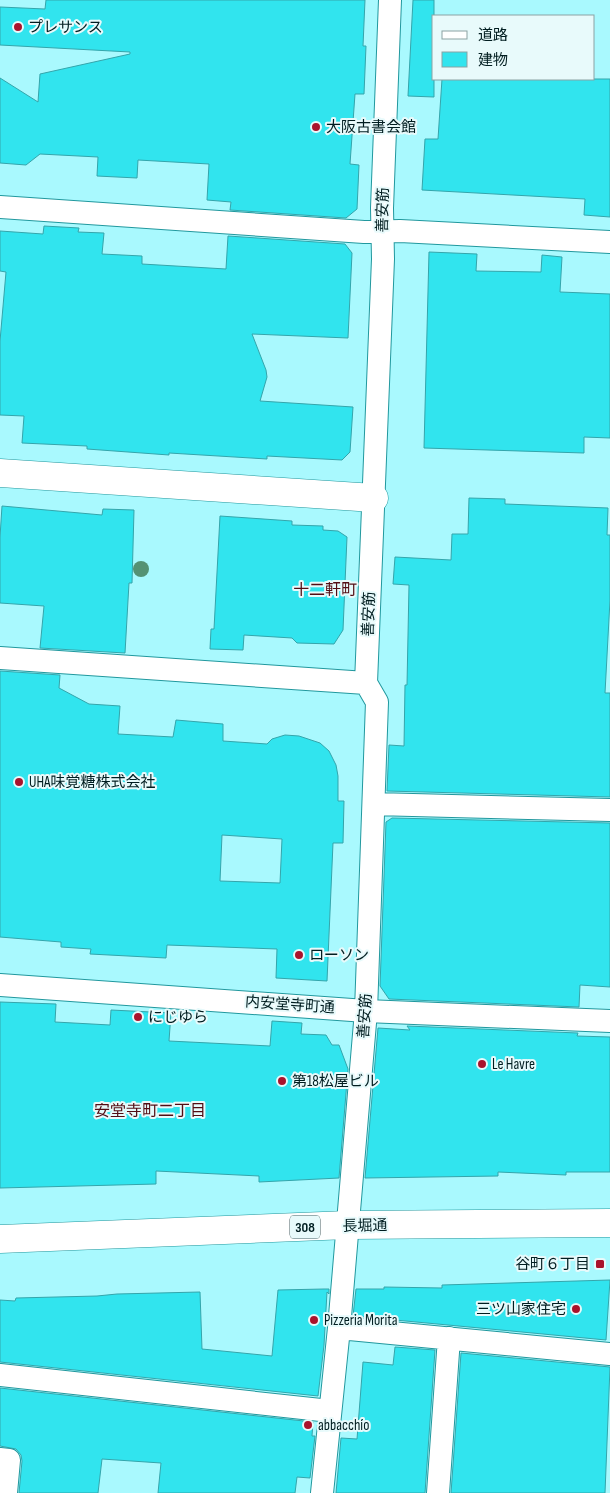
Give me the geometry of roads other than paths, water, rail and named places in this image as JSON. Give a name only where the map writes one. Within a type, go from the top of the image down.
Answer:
[{"type":"main road","points":[[0,473],[374,498]]},
{"type":"main road","name":"長堀通","points":[[0,1239],[348,1225],[610,1223]]},
{"type":"street","name":"善安筋","points":[[322,1493],[339,1328],[366,1010],[377,702],[366,683],[383,259],[390,0]]},
{"type":"street","points":[[0,207],[364,232],[400,231],[610,242]]},
{"type":"street","points":[[0,658],[366,683]]},
{"type":"street","points":[[374,804],[610,810]]},
{"type":"street","name":"内安堂寺町通","points":[[0,984],[366,1010],[610,1021]]},
{"type":"street","points":[[339,1328],[610,1354]]},
{"type":"street","points":[[438,1493],[449,1338]]},
{"type":"street","points":[[0,1376],[330,1411]]},
{"type":"street","points":[[0,1459],[9,1460],[6,1493]]},
{"type":"place","name":"プレサンス","points":[[18,27]]},
{"type":"place","name":"大阪古書会館","points":[[316,127]]},
{"type":"place","name":"UHA味覚糖株式会社","points":[[19,782]]},
{"type":"place","name":"ローソン","points":[[299,955]]},
{"type":"place","name":"にじゆら","points":[[138,1017]]},
{"type":"place","name":"Le Havre","points":[[482,1064]]},
{"type":"place","name":"第18松屋ビル","points":[[282,1081]]},
{"type":"place","name":"谷町６丁目","points":[[600,1264]]},
{"type":"place","name":"三ツ山家住宅","points":[[576,1309]]},
{"type":"place","name":"Pizzeria Morita","points":[[314,1320]]},
{"type":"place","name":"abbacchío","points":[[308,1425]]},
{"type":"district","name":"十二軒町","points":[[325,590]]},
{"type":"district","name":"安堂寺町二丁目","points":[[150,1111]]}]
